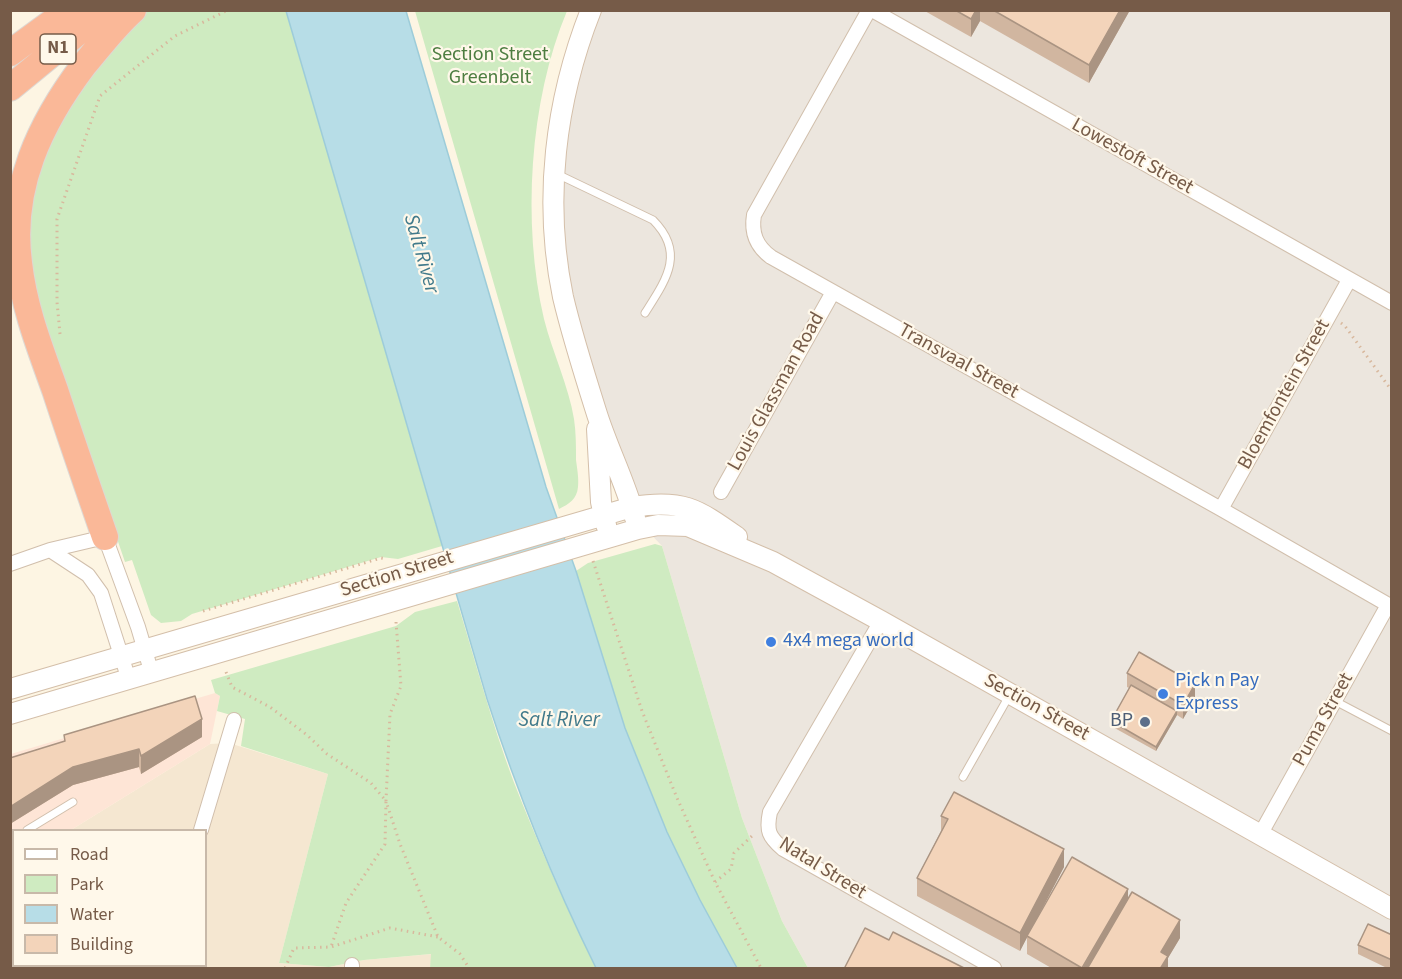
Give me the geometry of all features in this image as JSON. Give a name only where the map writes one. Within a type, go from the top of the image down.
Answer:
[{"type":"highway","points":[[10,53],[69,10]]},
{"type":"highway","name":"N1","points":[[10,88],[105,10]]},
{"type":"highway","points":[[105,537],[31,322],[18,261],[18,221],[24,180],[31,155],[54,106],[116,26],[133,10]]},
{"type":"street","points":[[591,10],[565,93],[558,128],[554,173],[555,238],[563,296],[578,355],[638,529]]},
{"type":"street","name":"Lowestoft Street","points":[[870,10],[1392,303]]},
{"type":"street","name":"Transvaal Street","points":[[870,10],[754,214],[753,232],[762,250],[1390,606]]},
{"type":"street","name":"Bloemfontein Street","points":[[1221,509],[1349,280]]},
{"type":"street","name":"Louis Glassman Road","points":[[720,492],[833,292]]},
{"type":"street","points":[[597,415],[603,515],[610,538]]},
{"type":"street","name":"Section Street","points":[[10,689],[632,507],[675,504],[692,509],[710,518],[773,562]]},
{"type":"street","name":"Section Street","points":[[10,714],[129,681],[638,529],[658,525],[688,526],[773,562],[1392,909]]},
{"type":"street","points":[[10,564],[50,550],[105,537],[146,650],[152,674]]},
{"type":"street","points":[[50,550],[88,575],[101,593],[129,681]]},
{"type":"street","name":"Puma Street","points":[[1260,835],[1390,606]]},
{"type":"street","name":"Natal Street","points":[[881,621],[770,812],[767,827],[773,840],[783,849],[994,969]]},
{"type":"street","points":[[202,829],[234,720]]},
{"type":"lane","points":[[554,173],[653,220],[665,232],[671,257],[668,278],[645,313]]},
{"type":"lane","points":[[963,777],[1011,694]]},
{"type":"lane","points":[[1335,701],[1392,731]]},
{"type":"lane","points":[[30,829],[73,802]]},
{"type":"path","points":[[60,344],[57,302],[57,219],[100,96],[175,36],[228,10]]},
{"type":"path","points":[[1329,316],[1345,326],[1392,391]]},
{"type":"path","points":[[203,611],[381,558],[390,560]]},
{"type":"path","points":[[591,558],[596,565],[642,711],[676,798],[715,882],[761,969]]},
{"type":"path","points":[[332,946],[346,903],[385,844],[390,714],[401,686],[396,622]]},
{"type":"path","points":[[226,672],[232,687],[270,707],[307,735],[327,754],[371,783],[386,801],[400,844],[438,937]]},
{"type":"path","points":[[715,882],[731,869],[734,853],[757,831]]},
{"type":"path","points":[[285,969],[294,948],[332,946],[390,928],[438,937],[460,954],[469,969]]},
{"type":"shaded area","points":[[593,10],[1391,11],[1391,968],[808,968],[782,921],[742,818],[662,546],[619,501],[579,354],[555,174]]},
{"type":"shaded area","points":[[215,693],[220,696],[210,744],[73,829],[12,829],[11,868],[11,754]]},
{"type":"shaded area","points":[[229,743],[328,774],[279,963],[329,967],[364,960],[432,954],[430,968],[92,968],[207,967],[207,829],[73,829],[210,744]]},
{"type":"green space","points":[[145,11],[286,11],[442,546],[398,559],[381,557],[192,614],[181,621],[161,623],[151,615],[132,560],[125,562],[48,337],[36,290],[31,245],[33,199],[37,176],[53,126],[129,24]]},
{"type":"green space","name":"Section Street Greenbelt","points":[[415,11],[567,11],[554,46],[544,84],[533,163],[532,204],[537,282],[544,319],[572,407],[575,429],[577,491],[572,501],[559,509]]},
{"type":"green space","points":[[655,544],[662,546],[742,818],[782,921],[808,968],[737,968],[667,832],[625,728],[576,571],[588,563]]},
{"type":"green space","points":[[457,601],[490,713],[513,780],[532,828],[596,968],[430,968],[431,954],[364,960],[329,967],[279,963],[328,774],[241,746],[245,719],[217,711],[220,696],[215,693],[211,680],[396,626],[415,612]]},
{"type":"water","name":"Salt River","points":[[286,11],[406,11],[546,487],[576,571],[625,728],[667,832],[737,968],[596,968],[580,935],[537,836],[487,699]]},
{"type":"building","points":[[955,10],[976,10],[971,19]]},
{"type":"building","points":[[993,10],[1120,10],[1089,65]]},
{"type":"building","points":[[1139,652],[1195,684],[1183,705],[1127,673]]},
{"type":"building","points":[[1131,685],[1177,711],[1156,747],[1111,721]]},
{"type":"building","points":[[195,696],[202,719],[141,756],[139,749],[73,767],[10,807],[10,758],[65,741],[64,735]]},
{"type":"building","points":[[954,792],[1064,849],[1020,933],[917,878],[948,819],[941,816]]},
{"type":"building","points":[[1072,857],[1128,889],[1082,968],[1027,936]]},
{"type":"building","points":[[10,882],[12,882],[12,967],[88,967],[88,969],[10,969]]},
{"type":"building","points":[[1132,892],[1180,920],[1161,952],[1168,956],[1160,969],[1087,969]]},
{"type":"building","points":[[1368,924],[1392,935],[1392,960],[1358,945]]},
{"type":"building","points":[[865,928],[889,940],[893,932],[966,969],[844,969]]},
{"type":"place","name":"4x4 mega world","points":[[771,642]]},
{"type":"place","name":"Pick n Pay Express","points":[[1163,694]]},
{"type":"place","name":"BP","points":[[1145,722]]}]
